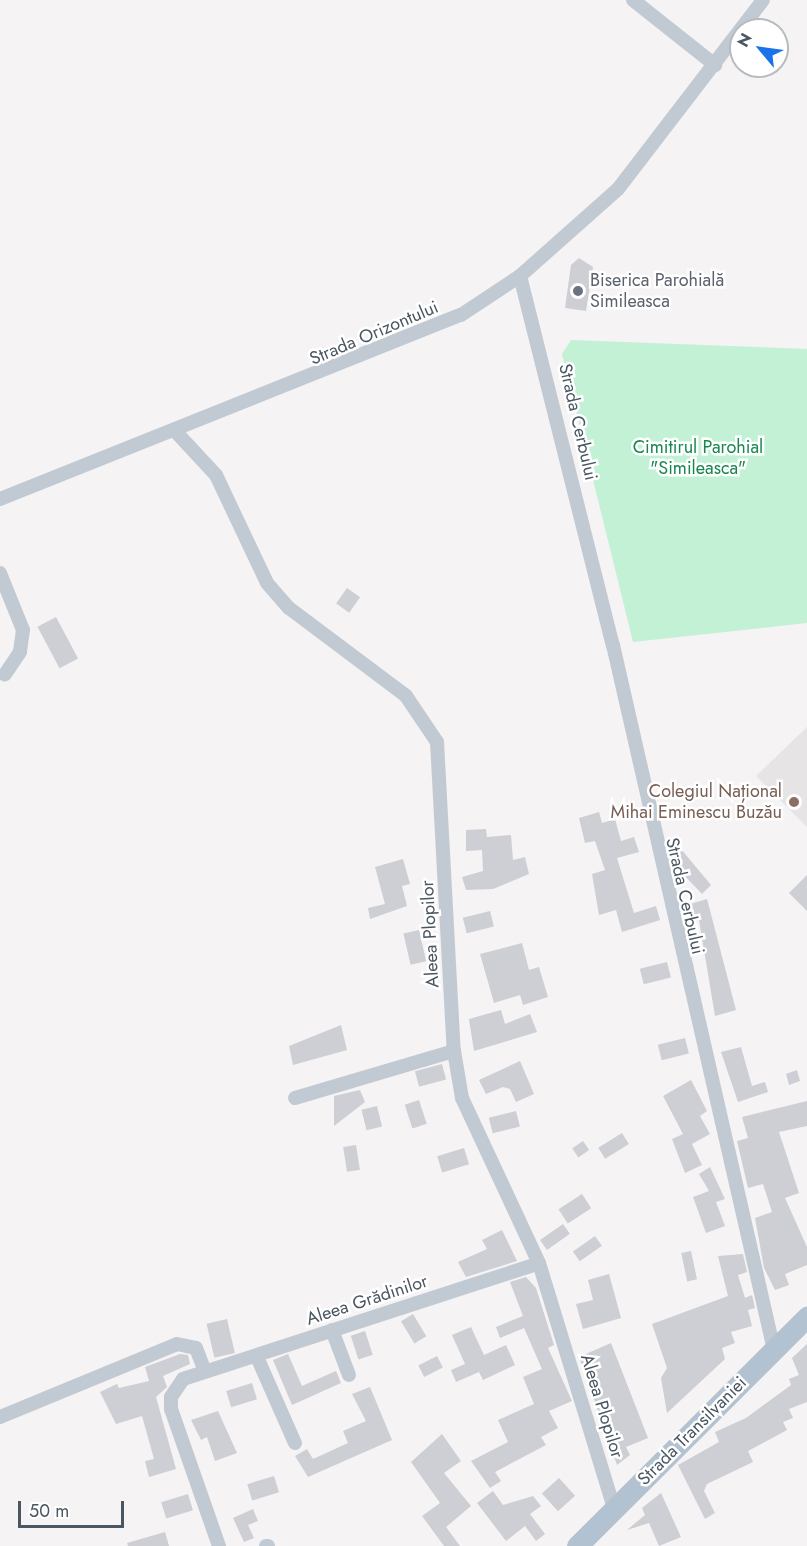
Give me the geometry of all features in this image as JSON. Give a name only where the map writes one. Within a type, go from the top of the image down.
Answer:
[{"type":"main road","name":"Strada Transilvaniei","points":[[577,1546],[807,1317]]},
{"type":"street","points":[[633,0],[715,65]]},
{"type":"street","name":"Strada Orizontului","points":[[0,499],[423,335],[520,276],[618,189],[763,0]]},
{"type":"street","name":"Strada Cerbului","points":[[520,276],[613,645],[774,1350]]},
{"type":"street","name":"Aleea Plopilor","points":[[176,432],[216,475],[267,583],[289,609],[406,696],[437,742],[454,1051],[467,1114],[539,1263],[614,1509]]},
{"type":"street","points":[[0,573],[23,630],[20,652],[5,674]]},
{"type":"street","points":[[295,1098],[454,1051]]},
{"type":"street","name":"Aleea Grădinilor","points":[[219,1546],[171,1408],[176,1386],[206,1371],[257,1357],[332,1330],[539,1263]]},
{"type":"street","points":[[332,1330],[349,1375]]},
{"type":"street","points":[[0,1417],[177,1344],[196,1348],[206,1371]]},
{"type":"street","points":[[257,1357],[295,1443]]},
{"type":"shaded area","name":"Colegiul Național Mihai Eminescu Buzău","points":[[807,727],[807,827],[756,776]]},
{"type":"green space","name":"Cimitirul Parohial \"Simileasca\"","points":[[571,340],[807,349],[807,623],[633,642],[562,354]]},
{"type":"building","name":"Biserica Parohială Simileasca","points":[[579,258],[593,267],[586,311],[565,308],[571,265]]},
{"type":"building","points":[[347,588],[360,597],[349,613],[336,604]]},
{"type":"building","points":[[56,617],[78,658],[60,668],[37,627]]},
{"type":"building","points":[[599,812],[602,823],[615,819],[621,841],[634,837],[639,852],[617,858],[634,913],[656,906],[660,920],[622,932],[616,910],[599,915],[592,874],[605,870],[595,841],[585,843],[579,818]]},
{"type":"building","points":[[486,829],[487,837],[511,835],[513,860],[525,857],[529,874],[493,889],[466,890],[462,877],[483,871],[482,850],[466,851],[466,830]]},
{"type":"building","points":[[671,837],[711,885],[702,894],[681,872]]},
{"type":"building","points":[[403,859],[410,884],[402,886],[407,906],[370,919],[368,908],[385,904],[375,867]]},
{"type":"building","points":[[807,875],[807,911],[789,893]]},
{"type":"building","points":[[707,899],[736,1010],[715,1016],[699,920],[691,922],[687,905]]},
{"type":"building","points":[[490,911],[494,927],[467,933],[463,918]]},
{"type":"building","points":[[419,930],[426,961],[411,965],[403,934]]},
{"type":"building","points":[[522,943],[529,970],[539,967],[548,997],[523,1005],[520,995],[494,1003],[480,954]]},
{"type":"building","points":[[667,962],[671,978],[644,984],[640,969]]},
{"type":"building","points":[[501,1010],[505,1024],[530,1014],[537,1032],[474,1051],[469,1019]]},
{"type":"building","points":[[341,1025],[347,1050],[293,1065],[289,1046]]},
{"type":"building","points":[[685,1038],[689,1054],[662,1060],[658,1045]]},
{"type":"building","points":[[741,1047],[752,1086],[765,1082],[768,1092],[738,1102],[721,1052]]},
{"type":"building","points":[[520,1061],[534,1094],[516,1102],[510,1089],[503,1087],[486,1094],[479,1080]]},
{"type":"building","points":[[442,1064],[446,1079],[419,1087],[415,1071]]},
{"type":"building","points":[[797,1070],[800,1081],[789,1085],[786,1074]]},
{"type":"building","points":[[691,1080],[707,1111],[700,1116],[710,1134],[692,1144],[702,1165],[685,1173],[672,1139],[683,1134],[663,1096]]},
{"type":"building","points":[[360,1090],[365,1102],[334,1126],[334,1096]]},
{"type":"building","points":[[419,1100],[427,1124],[412,1128],[405,1105]]},
{"type":"building","points":[[807,1101],[807,1126],[779,1132],[799,1193],[785,1198],[807,1247],[807,1265],[785,1274],[789,1285],[775,1290],[764,1268],[755,1218],[772,1212],[763,1184],[748,1188],[737,1141],[748,1138],[742,1117]]},
{"type":"building","points":[[377,1106],[382,1126],[367,1130],[361,1110]]},
{"type":"building","points":[[516,1111],[520,1127],[493,1133],[489,1118]]},
{"type":"building","points":[[622,1133],[629,1144],[605,1159],[598,1148]]},
{"type":"building","points":[[583,1141],[589,1150],[578,1157],[572,1148]]},
{"type":"building","points":[[356,1145],[360,1170],[347,1172],[343,1147]]},
{"type":"building","points":[[464,1148],[469,1164],[442,1172],[437,1156]]},
{"type":"building","points":[[710,1167],[725,1199],[716,1202],[725,1226],[706,1233],[693,1197],[709,1191],[699,1174]]},
{"type":"building","points":[[582,1194],[591,1208],[568,1224],[559,1209]]},
{"type":"building","points":[[563,1224],[570,1234],[547,1250],[540,1240]]},
{"type":"building","points":[[502,1230],[517,1261],[466,1277],[458,1262],[487,1249],[482,1240]]},
{"type":"building","points":[[595,1236],[602,1246],[580,1261],[573,1251]]},
{"type":"building","points":[[691,1251],[697,1279],[687,1281],[681,1253]]},
{"type":"building","points":[[743,1254],[747,1272],[738,1275],[745,1298],[752,1295],[755,1308],[748,1310],[752,1326],[731,1332],[735,1343],[722,1348],[725,1359],[667,1413],[661,1378],[667,1368],[652,1324],[728,1296],[718,1256]]},
{"type":"building","points":[[609,1274],[621,1318],[583,1329],[576,1304],[593,1300],[588,1280]]},
{"type":"building","points":[[526,1277],[536,1288],[554,1345],[548,1348],[572,1401],[549,1411],[558,1428],[541,1437],[546,1445],[495,1472],[501,1481],[490,1488],[471,1461],[508,1442],[498,1420],[534,1404],[523,1377],[542,1369],[524,1328],[500,1338],[496,1327],[523,1316],[510,1282]]},
{"type":"building","points":[[413,1314],[426,1336],[414,1343],[401,1321]]},
{"type":"building","points":[[227,1319],[235,1353],[214,1358],[207,1324]]},
{"type":"building","points":[[471,1327],[484,1355],[506,1345],[515,1365],[483,1380],[479,1372],[456,1382],[451,1370],[465,1364],[452,1335]]},
{"type":"building","points":[[365,1331],[373,1355],[358,1359],[351,1336]]},
{"type":"building","points":[[611,1343],[648,1438],[626,1447],[630,1455],[617,1465],[579,1357]]},
{"type":"building","points":[[807,1344],[807,1402],[789,1409],[793,1418],[783,1422],[787,1430],[748,1451],[753,1462],[707,1484],[704,1491],[715,1513],[705,1519],[678,1465],[719,1442],[715,1432],[746,1418],[791,1385],[789,1379],[799,1375],[792,1358]]},
{"type":"building","points":[[180,1354],[188,1355],[190,1364],[163,1376],[167,1387],[156,1397],[176,1469],[149,1477],[145,1461],[154,1459],[142,1416],[116,1424],[100,1392],[117,1384],[119,1388],[149,1381],[145,1367]]},
{"type":"building","points":[[288,1354],[302,1386],[336,1371],[341,1383],[292,1405],[273,1360]]},
{"type":"building","points":[[437,1356],[443,1368],[424,1377],[418,1366]]},
{"type":"building","points":[[252,1383],[257,1399],[231,1407],[226,1391]]},
{"type":"building","points":[[370,1387],[392,1440],[308,1477],[295,1456],[307,1449],[313,1459],[348,1443],[343,1431],[366,1421],[352,1394]]},
{"type":"building","points":[[218,1411],[237,1453],[215,1461],[207,1437],[201,1440],[191,1420]]},
{"type":"building","points":[[442,1434],[461,1461],[444,1473],[471,1506],[446,1527],[460,1546],[444,1546],[422,1516],[440,1503],[411,1462]]},
{"type":"building","points":[[274,1476],[279,1492],[252,1500],[247,1484]]},
{"type":"building","points":[[559,1478],[575,1496],[558,1511],[542,1493]]},
{"type":"building","points":[[493,1491],[503,1505],[533,1496],[541,1506],[530,1514],[545,1534],[536,1541],[525,1526],[506,1541],[477,1503]]},
{"type":"building","points":[[661,1493],[681,1537],[659,1546],[649,1523],[627,1530],[645,1515],[642,1508]]},
{"type":"building","points":[[188,1494],[193,1510],[166,1518],[161,1502]]},
{"type":"building","points":[[253,1509],[258,1521],[248,1525],[254,1538],[244,1542],[233,1518]]},
{"type":"building","points":[[165,1532],[169,1546],[128,1546],[127,1543]]},
{"type":"place","name":"Biserica Parohială Simileasca","points":[[578,291]]},
{"type":"place","name":"Colegiul Național Mihai Eminescu Buzău","points":[[794,802]]}]
